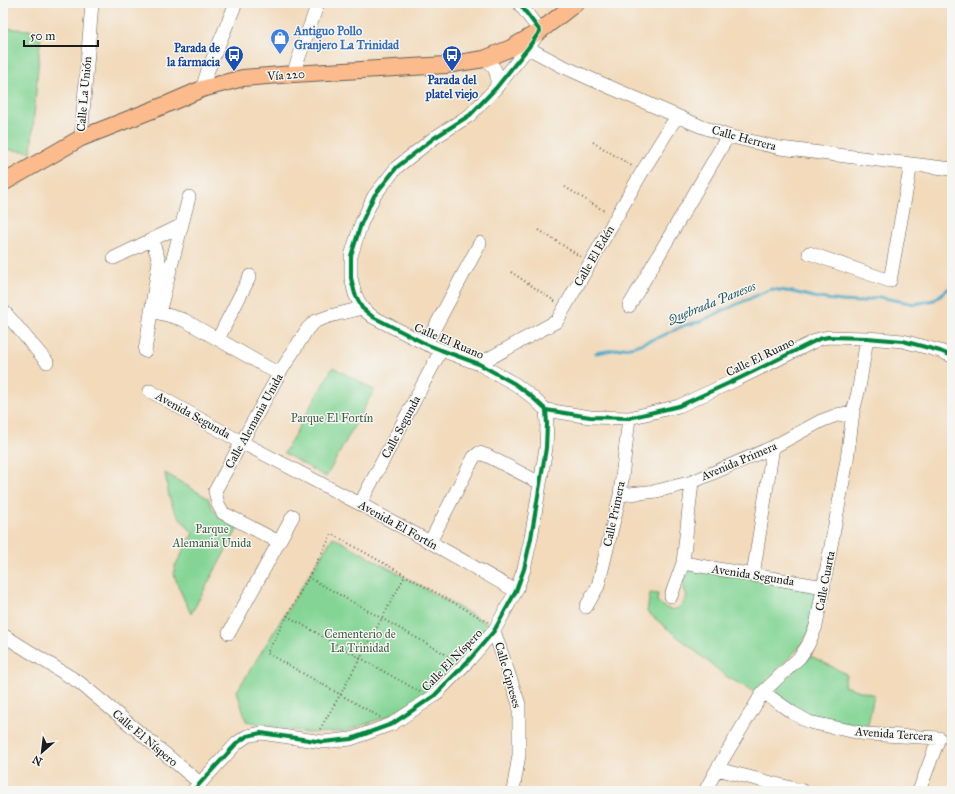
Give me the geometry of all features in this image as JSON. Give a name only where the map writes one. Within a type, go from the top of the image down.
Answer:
[{"type":"main road","name":"Vía 220","points":[[3,183],[81,138],[202,89],[243,78],[446,65],[484,59],[511,48],[540,31],[576,3]]},
{"type":"street","name":"Calle La Unión","points":[[81,138],[88,3]]},
{"type":"street","points":[[202,89],[208,70],[236,3]]},
{"type":"street","points":[[293,74],[318,3]]},
{"type":"street","points":[[362,308],[355,294],[351,278],[352,256],[360,224],[374,196],[397,167],[434,138],[470,115],[496,88],[528,48],[540,31],[519,3]]},
{"type":"street","name":"Calle Herrera","points":[[528,48],[560,65],[677,116],[728,136],[780,148],[952,169]]},
{"type":"street","points":[[484,59],[491,64],[496,71],[498,79],[496,88]]},
{"type":"street","name":"Calle El Edén","points":[[479,364],[557,321],[615,218],[677,116]]},
{"type":"street","points":[[629,306],[728,136]]},
{"type":"street","points":[[809,253],[890,281],[911,164]]},
{"type":"street","points":[[145,351],[189,197]]},
{"type":"street","points":[[114,258],[182,225]]},
{"type":"street","points":[[152,240],[159,261],[155,312]]},
{"type":"street","points":[[426,344],[480,244]]},
{"type":"street","points":[[218,339],[250,276]]},
{"type":"street","name":"Calle El Ruano","points":[[362,308],[373,317],[426,344],[479,364],[515,384],[546,410],[590,417],[629,418],[678,406],[740,378],[819,339],[828,337],[903,341],[940,351],[952,356]]},
{"type":"street","name":"Calle Alemania Unida","points":[[279,542],[223,513],[218,504],[215,491],[279,374],[308,328],[316,321],[362,308]]},
{"type":"street","points":[[3,310],[47,362]]},
{"type":"street","points":[[155,312],[184,320],[279,374]]},
{"type":"street","name":"Calle Cuarta","points":[[705,791],[763,692],[800,657],[808,645],[816,626],[847,460],[853,412],[859,388],[867,338]]},
{"type":"street","name":"Calle Segunda","points":[[360,504],[441,350]]},
{"type":"street","name":"Avenida Segunda","points":[[150,392],[279,462]]},
{"type":"street","name":"Calle El Níspero","points":[[5,640],[80,683],[196,787],[237,743],[247,736],[261,733],[324,742],[351,738],[392,724],[434,696],[470,659],[495,629],[516,591],[524,569],[531,538],[546,448],[546,410]]},
{"type":"street","name":"Avenida Primera","points":[[620,495],[656,491],[692,482],[773,447],[821,421],[837,415],[853,412]]},
{"type":"street","name":"Calle Primera","points":[[586,607],[598,586],[620,495],[629,418]]},
{"type":"street","points":[[753,575],[773,447]]},
{"type":"street","points":[[430,542],[474,457],[479,453],[488,456],[540,483]]},
{"type":"street","name":"Avenida El Fortín","points":[[279,462],[430,542],[516,591]]},
{"type":"street","points":[[671,596],[683,563],[692,482]]},
{"type":"street","points":[[229,633],[293,516]]},
{"type":"street","name":"Avenida Segunda","points":[[683,563],[824,587]]},
{"type":"street","name":"Calle Cipreses","points":[[495,629],[519,704],[519,755],[513,791]]},
{"type":"street","name":"Avenida Tercera","points":[[763,692],[793,714],[810,722],[865,734],[939,738],[919,791]]},
{"type":"street","points":[[717,769],[803,791]]},
{"type":"path","points":[[593,142],[642,172]]},
{"type":"path","points":[[566,187],[615,218]]},
{"type":"path","points":[[539,230],[590,263]]},
{"type":"path","points":[[512,272],[564,308]]},
{"type":"path","points":[[392,724],[266,653],[332,534],[495,629]]},
{"type":"path","points":[[320,729],[405,576]]},
{"type":"path","points":[[308,577],[457,660]]},
{"type":"path","points":[[287,616],[423,693]]},
{"type":"green space","points":[[3,28],[41,31],[31,152],[3,149]]},
{"type":"green space","name":"Parque El Fortín","points":[[333,367],[374,390],[326,477],[284,453]]},
{"type":"green space","name":"Parque Alemania Unida","points":[[165,473],[208,498],[213,509],[218,515],[238,528],[191,614],[174,574],[175,566],[193,533],[175,512],[169,497]]},
{"type":"green space","name":"Cementerio de La Trinidad","points":[[333,537],[490,625],[430,692],[386,717],[343,732],[307,733],[246,721],[237,691]]},
{"type":"green space","points":[[687,569],[819,590],[811,628],[799,648],[755,692],[727,677],[647,612],[650,593],[658,594],[657,601],[666,608],[674,609],[681,606],[687,596],[682,584]]},
{"type":"green space","points":[[811,656],[846,674],[844,686],[874,695],[868,725],[821,721],[795,709],[779,698],[777,692],[778,686]]},
{"type":"waterway","name":"Quebrada Panesos","points":[[596,353],[635,346],[662,336],[685,325],[699,322],[771,289],[842,301],[859,302],[879,297],[915,304],[934,300],[952,286]]},
{"type":"cycle path","points":[[519,3],[540,31],[528,48],[496,88],[470,115],[434,138],[397,167],[374,196],[361,224],[351,256],[351,278],[355,294],[362,308],[373,317],[426,344],[479,364],[515,384],[546,410],[590,417],[629,418],[679,406],[819,339],[828,337],[903,341],[940,351],[952,356]]},
{"type":"cycle path","points":[[193,791],[237,743],[247,736],[261,733],[323,742],[351,739],[392,724],[434,696],[470,659],[494,631],[516,591],[524,569],[531,538],[546,448],[546,410]]},
{"type":"place","name":"Antiguo Pollo Granjero La Trinidad","points":[[280,55]]},
{"type":"place","name":"Parada de la farmacia","points":[[234,72]]},
{"type":"place","name":"Parada del platel viejo","points":[[452,72]]}]
